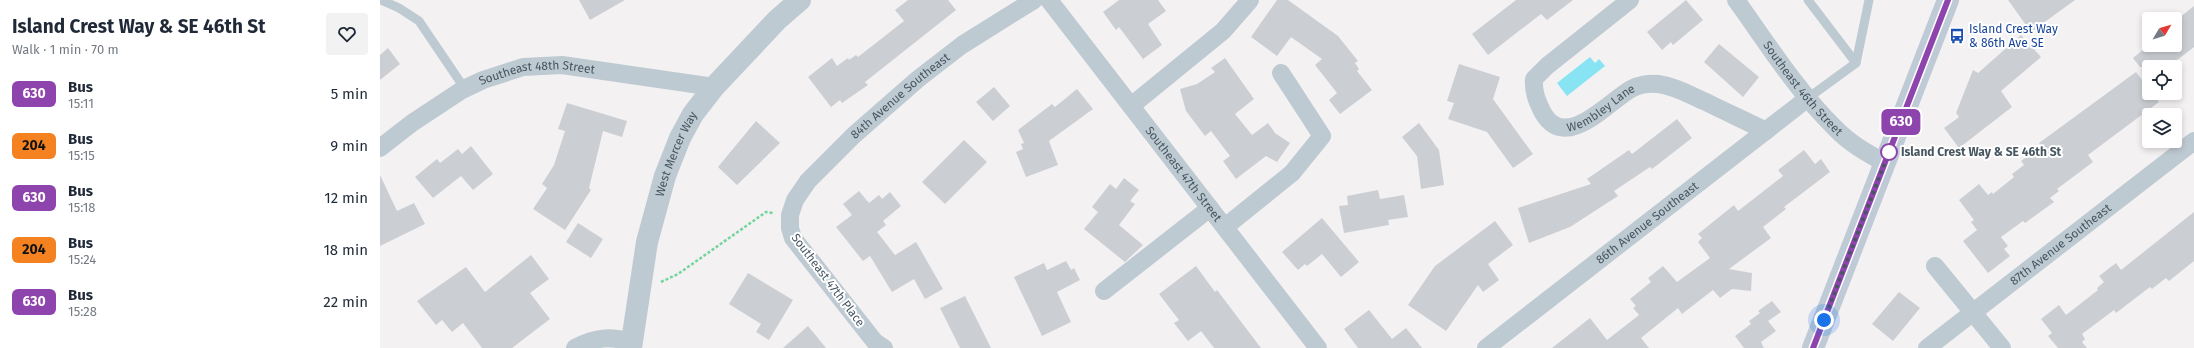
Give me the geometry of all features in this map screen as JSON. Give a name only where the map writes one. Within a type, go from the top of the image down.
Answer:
[{"type":"main road","points":[[1813,348],[1948,0]]},
{"type":"street","name":"West Mercer Way","points":[[634,346],[647,242],[665,176],[693,114],[714,87],[777,20],[800,0]]},
{"type":"street","name":"84th Avenue Southeast","points":[[790,215],[795,200],[808,181],[854,135],[906,89],[962,45],[1034,0]]},
{"type":"street","name":"Southeast 47th Street","points":[[1050,0],[1318,348]]},
{"type":"street","points":[[1131,106],[1222,31],[1250,0]]},
{"type":"street","name":"Wembley Lane","points":[[1630,0],[1547,66],[1534,79],[1534,89],[1537,101],[1546,117],[1554,126],[1567,128],[1579,126],[1632,88],[1644,84],[1657,84],[1675,88],[1766,131]]},
{"type":"street","name":"Southeast 46th Street","points":[[1736,0],[1808,98],[1835,128],[1855,145],[1885,163]]},
{"type":"street","name":"Southeast 48th Street","points":[[380,148],[442,102],[483,80],[523,67],[562,65],[714,87]]},
{"type":"street","points":[[1224,227],[1292,173],[1322,136],[1282,73]]},
{"type":"street","name":"86th Avenue Southeast","points":[[1486,348],[1808,98]]},
{"type":"street","name":"87th Avenue Southeast","points":[[1927,348],[2194,142]]},
{"type":"street","points":[[1104,291],[1210,208]]},
{"type":"street","name":"Southeast 47th Place","points":[[790,215],[790,228],[793,238],[878,346]]},
{"type":"street","points":[[1935,266],[2002,348]]},
{"type":"street","points":[[575,348],[601,338],[614,337],[634,346]]},
{"type":"lane","points":[[381,0],[399,8],[419,22],[465,90]]},
{"type":"lane","points":[[1808,0],[1856,63]]},
{"type":"lane","points":[[1808,98],[1856,63],[1869,0]]},
{"type":"path","points":[[659,282],[678,274],[766,212]]},
{"type":"water","points":[[1590,57],[1595,63],[1599,59],[1605,66],[1567,96],[1557,83]]},
{"type":"building","points":[[579,0],[625,0],[590,20]]},
{"type":"building","points":[[908,0],[948,0],[956,10],[865,82],[868,85],[842,103],[840,100],[831,107],[808,77],[832,58],[837,66],[848,58],[849,60],[856,55],[858,57],[904,21],[895,10]]},
{"type":"building","points":[[1119,0],[1158,0],[1166,11],[1148,24],[1162,45],[1143,59],[1119,27],[1116,30],[1103,12]]},
{"type":"building","points":[[1277,0],[1288,0],[1338,36],[1358,61],[1355,63],[1359,69],[1357,71],[1372,90],[1340,114],[1329,100],[1337,93],[1315,65],[1322,59],[1291,37],[1277,56],[1251,37]]},
{"type":"building","points":[[1516,0],[1573,0],[1547,20],[1541,14],[1488,55],[1472,34]]},
{"type":"building","points":[[1686,0],[1703,20],[1673,45],[1671,42],[1662,50],[1647,32]]},
{"type":"building","points":[[2008,0],[2075,0],[2031,32]]},
{"type":"building","points":[[2194,6],[2194,47],[2177,60],[2142,60],[2142,67],[2140,67],[2133,58],[2142,51],[2142,52],[2182,52],[2182,15]]},
{"type":"building","points":[[2021,35],[2041,57],[2001,91],[2012,107],[1959,148],[1944,128],[1959,117],[1956,113],[1973,70],[1978,73]]},
{"type":"building","points":[[1719,44],[1759,77],[1743,97],[1704,62]]},
{"type":"building","points":[[388,48],[400,64],[380,80],[380,55]]},
{"type":"building","points":[[1225,58],[1254,99],[1235,114],[1252,135],[1268,123],[1275,133],[1290,143],[1277,162],[1266,156],[1236,179],[1223,161],[1230,156],[1211,131],[1205,136],[1186,111],[1180,89],[1197,84],[1215,72],[1211,68]]},
{"type":"building","points":[[1459,64],[1500,77],[1493,99],[1533,154],[1513,168],[1487,132],[1448,119],[1454,103],[1447,101]]},
{"type":"building","points":[[2136,72],[2142,80],[2142,100],[2157,100],[2159,102],[2151,108],[2142,108],[2142,115],[2088,155],[2093,162],[2057,189],[2059,191],[2050,198],[2054,202],[2025,223],[2023,221],[2001,237],[2008,246],[2004,249],[2010,256],[1988,273],[1963,241],[1977,230],[1971,222],[1974,220],[1959,200],[1979,184],[1988,195],[1992,192],[1993,194],[2014,177],[2012,174],[2024,165],[2021,161],[2041,146],[2039,143]]},
{"type":"building","points":[[994,87],[1010,106],[993,121],[976,102]]},
{"type":"building","points":[[1077,89],[1093,109],[1049,141],[1058,165],[1026,177],[1016,152],[1023,149],[1021,144],[1024,143],[1018,130],[1052,104],[1055,107]]},
{"type":"building","points":[[567,103],[627,121],[622,137],[603,131],[589,188],[591,190],[565,230],[533,209],[547,188],[542,184],[554,165],[565,131],[558,129]]},
{"type":"building","points":[[1677,119],[1692,138],[1652,169],[1650,167],[1614,191],[1618,196],[1570,227],[1529,243],[1518,208],[1591,184],[1587,179],[1629,150],[1632,154]]},
{"type":"building","points":[[756,121],[780,143],[737,185],[718,167]]},
{"type":"building","points":[[1419,123],[1439,150],[1444,185],[1421,189],[1417,156],[1402,137]]},
{"type":"building","points":[[964,140],[987,162],[945,204],[922,182]]},
{"type":"building","points":[[471,146],[493,174],[473,190],[461,176],[433,198],[415,177],[437,159],[440,163],[458,149],[462,154]]},
{"type":"building","points":[[1804,150],[1815,164],[1821,159],[1830,172],[1784,207],[1786,209],[1763,227],[1771,238],[1729,269],[1752,273],[1751,291],[1732,289],[1720,298],[1713,290],[1682,314],[1678,308],[1641,338],[1649,348],[1552,348],[1590,318],[1607,340],[1639,315],[1633,308],[1636,306],[1630,299],[1651,282],[1648,278],[1663,266],[1677,282],[1710,258],[1698,242],[1702,238],[1698,234],[1734,205],[1738,211],[1783,176],[1778,170]]},
{"type":"building","points":[[380,175],[397,211],[414,203],[425,224],[380,246]]},
{"type":"building","points":[[1124,178],[1139,190],[1130,201],[1135,204],[1119,225],[1143,245],[1125,262],[1084,229],[1098,212],[1092,207],[1110,184],[1116,189]]},
{"type":"building","points":[[1378,190],[1380,199],[1404,195],[1408,217],[1388,220],[1389,225],[1344,233],[1339,206],[1348,205],[1347,196]]},
{"type":"building","points":[[859,191],[869,203],[879,195],[882,199],[890,192],[901,206],[883,221],[886,225],[877,232],[895,255],[916,242],[943,289],[925,299],[914,279],[892,292],[870,256],[863,261],[836,227],[852,215],[843,204]]},
{"type":"building","points":[[2194,212],[2194,261],[2169,281],[2166,278],[2152,289],[2150,287],[2116,313],[2114,310],[2082,334],[2085,339],[2082,342],[2087,348],[2058,348],[2048,336],[2052,333],[2041,319],[2059,305],[2066,315],[2098,290],[2097,288],[2104,282],[2099,276],[2116,263],[2121,270]]},
{"type":"building","points":[[1322,218],[1359,262],[1341,277],[1322,254],[1307,266],[1305,264],[1298,270],[1282,252]]},
{"type":"building","points":[[1495,221],[1513,245],[1488,264],[1499,280],[1483,292],[1478,285],[1446,331],[1408,305],[1435,266]]},
{"type":"building","points":[[578,223],[603,239],[591,258],[566,242]]},
{"type":"building","points":[[531,255],[549,279],[530,293],[550,319],[512,348],[482,348],[463,323],[452,332],[442,320],[436,325],[417,301],[466,267],[485,292]]},
{"type":"building","points":[[1066,261],[1071,270],[1074,268],[1080,280],[1057,292],[1071,322],[1042,336],[1014,277],[1044,263],[1047,270]]},
{"type":"building","points":[[1196,266],[1215,292],[1217,290],[1261,348],[1214,348],[1201,331],[1188,341],[1174,323],[1179,320],[1159,294]]},
{"type":"building","points":[[748,273],[793,300],[769,340],[756,332],[761,324],[729,304]]},
{"type":"building","points":[[1899,292],[1920,308],[1893,341],[1872,324]]},
{"type":"building","points":[[965,296],[991,348],[960,348],[940,308]]},
{"type":"building","points":[[1772,301],[1781,312],[1768,321],[1776,331],[1761,342],[1764,348],[1744,348],[1735,336],[1751,324],[1749,321],[1760,313],[1758,311]]},
{"type":"building","points":[[1369,310],[1392,339],[1406,328],[1422,348],[1358,348],[1344,329]]},
{"type":"building","points":[[808,326],[826,348],[783,348]]},
{"type":"bus line","name":"630","points":[[1813,348],[1948,0]]},
{"type":"place","name":"Island Crest Way & 86th Ave SE","points":[[1957,36]]},
{"type":"place","name":"Island Crest Way & SE 46th St","points":[[1889,152]]},
{"type":"route","points":[[1824,320],[1889,152]]}]
